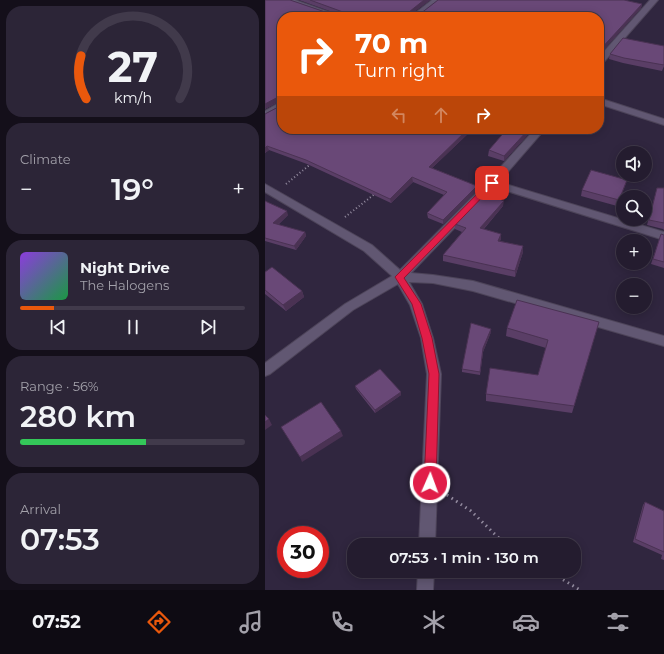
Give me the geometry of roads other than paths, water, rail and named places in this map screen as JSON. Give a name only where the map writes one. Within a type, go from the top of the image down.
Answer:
[{"type":"street","points":[[288,0],[324,12]]},
{"type":"street","points":[[421,12],[437,0]]},
{"type":"street","points":[[604,56],[653,0]]},
{"type":"street","points":[[619,39],[632,41]]},
{"type":"street","points":[[604,103],[664,122]]},
{"type":"street","points":[[265,115],[277,107]]},
{"type":"street","points":[[265,370],[349,307],[399,277],[492,183],[536,134]]},
{"type":"street","points":[[492,183],[664,236]]},
{"type":"street","points":[[270,190],[368,248],[399,277],[416,304],[427,338],[434,374],[427,538]]},
{"type":"street","points":[[399,277],[473,286],[664,341]]},
{"type":"street","points":[[425,590],[426,578]]}]
